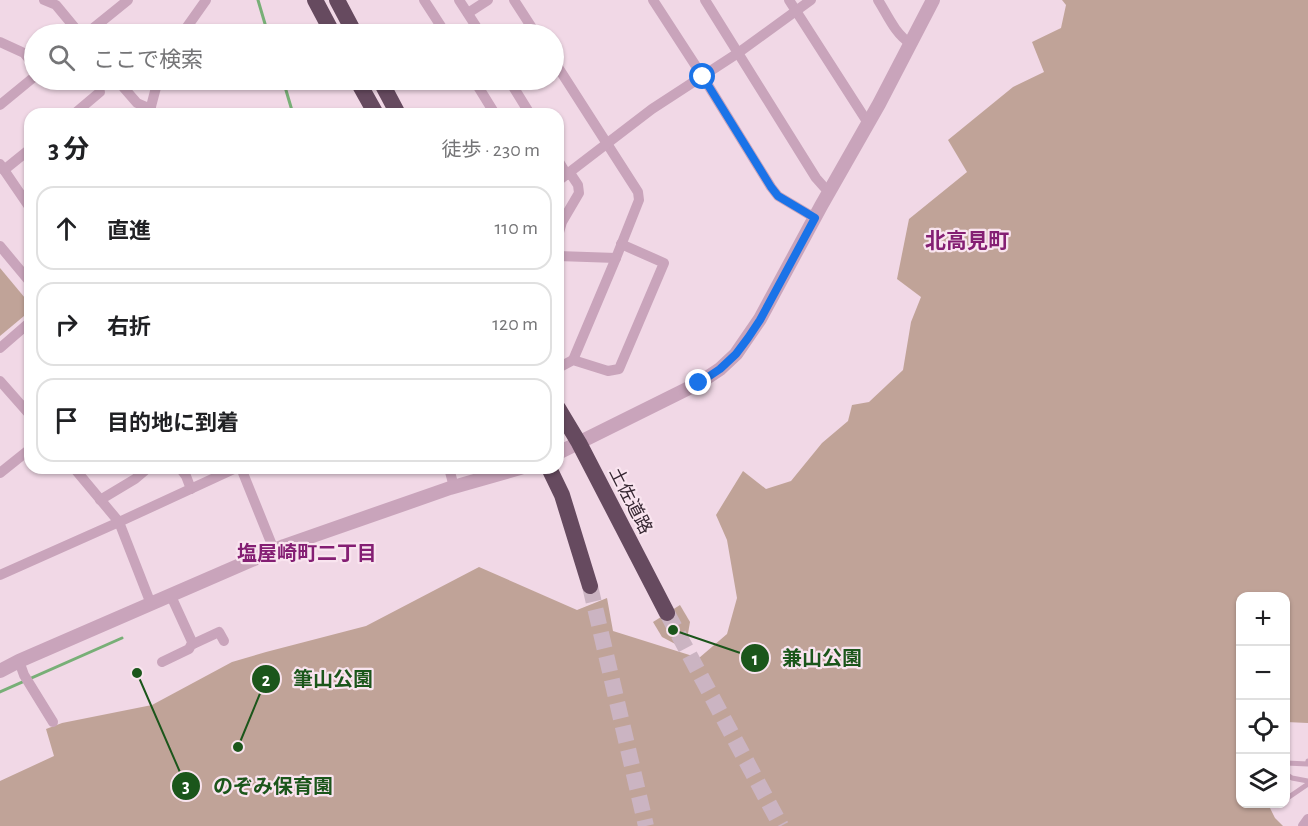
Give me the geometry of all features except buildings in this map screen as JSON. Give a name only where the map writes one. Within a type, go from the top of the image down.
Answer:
[{"type":"highway","points":[[315,0],[328,24]]},
{"type":"highway","points":[[337,0],[350,24]]},
{"type":"highway","points":[[363,90],[373,108]]},
{"type":"highway","points":[[385,90],[395,108]]},
{"type":"highway","name":"土佐道路","points":[[564,418],[667,613]]},
{"type":"highway","points":[[552,474],[562,495],[590,586]]},
{"type":"street","points":[[44,0],[56,5],[72,24]]},
{"type":"street","points":[[98,24],[128,0]]},
{"type":"street","points":[[189,24],[206,0]]},
{"type":"street","points":[[424,0],[440,24]]},
{"type":"street","points":[[459,0],[475,24]]},
{"type":"street","points":[[468,13],[488,0]]},
{"type":"street","points":[[514,0],[530,24]]},
{"type":"street","points":[[653,0],[771,187],[778,196],[815,218]]},
{"type":"street","points":[[705,0],[816,178],[830,191]]},
{"type":"street","points":[[789,0],[868,123]]},
{"type":"street","points":[[564,219],[579,193],[578,185],[565,177],[652,109],[703,77],[811,0]]},
{"type":"street","points":[[878,0],[903,39],[910,43]]},
{"type":"street","points":[[564,450],[699,383],[720,369],[736,354],[760,320],[933,0]]},
{"type":"street","points":[[0,42],[24,54]]},
{"type":"street","points":[[564,77],[638,192],[639,200],[573,360],[564,365]]},
{"type":"street","points":[[0,105],[24,85]]},
{"type":"street","points":[[126,90],[137,103],[145,108]]},
{"type":"street","points":[[151,108],[155,90]]},
{"type":"street","points":[[480,90],[491,108]]},
{"type":"street","points":[[515,90],[526,108]]},
{"type":"street","points":[[81,108],[100,92]]},
{"type":"street","points":[[24,153],[2,167],[24,199]]},
{"type":"street","points":[[573,360],[608,371],[619,369],[660,274],[664,263],[621,244]]},
{"type":"street","points":[[0,246],[24,275]]},
{"type":"street","points":[[564,256],[616,258]]},
{"type":"street","points":[[0,348],[24,327]]},
{"type":"street","points":[[0,381],[24,408]]},
{"type":"street","points":[[0,473],[24,454]]},
{"type":"street","points":[[79,474],[119,522],[151,604]]},
{"type":"street","points":[[100,500],[141,474]]},
{"type":"street","points":[[184,474],[191,489]]},
{"type":"street","points":[[0,575],[223,474]]},
{"type":"street","points":[[243,474],[274,550]]},
{"type":"street","points":[[450,474],[454,487]]},
{"type":"street","points":[[0,671],[274,550],[454,487],[499,474]]},
{"type":"street","points":[[171,596],[194,644]]},
{"type":"street","points":[[162,662],[219,632],[224,641]]},
{"type":"street","points":[[19,661],[24,675],[53,723]]},
{"type":"street","points":[[1303,826],[1308,819]]},
{"type":"lane","points":[[1290,763],[1308,764],[1308,761]]},
{"type":"lane","points":[[1290,777],[1308,782]]},
{"type":"lane","points":[[1290,796],[1308,782]]},
{"type":"shaded area","points":[[1062,0],[1308,0],[1308,723],[1290,722],[1290,592],[1236,592],[1236,808],[1270,808],[1275,818],[1283,826],[0,826],[0,781],[54,756],[46,729],[62,723],[152,705],[232,662],[366,626],[479,567],[577,610],[607,598],[613,631],[699,658],[727,634],[737,598],[727,540],[716,515],[743,471],[766,489],[791,481],[822,443],[848,421],[852,405],[869,402],[903,370],[911,322],[921,297],[897,279],[909,219],[967,172],[948,140],[1013,87],[1044,72],[1032,42],[1061,28],[1066,5]]},
{"type":"shaded area","points":[[0,268],[24,297],[24,316],[0,336]]},
{"type":"shaded area","points":[[680,605],[690,622],[686,645],[681,647],[662,637],[653,622]]},
{"type":"waterway","points":[[258,0],[265,24]]},
{"type":"waterway","points":[[286,90],[291,108]]},
{"type":"waterway","points":[[0,692],[122,638]]},
{"type":"tunnel","points":[[590,586],[646,826]]},
{"type":"tunnel","points":[[667,613],[781,826]]},
{"type":"place","name":"兼山公園","points":[[673,630]]},
{"type":"place","name":"のぞみ保育園","points":[[137,673]]},
{"type":"place","name":"筆山公園","points":[[238,747]]},
{"type":"district","name":"北高見町","points":[[967,241]]},
{"type":"district","name":"塩屋崎町二丁目","points":[[307,554]]},
{"type":"route","points":[[699,383],[720,369],[736,354],[748,338],[815,218],[778,196],[703,77]]}]
